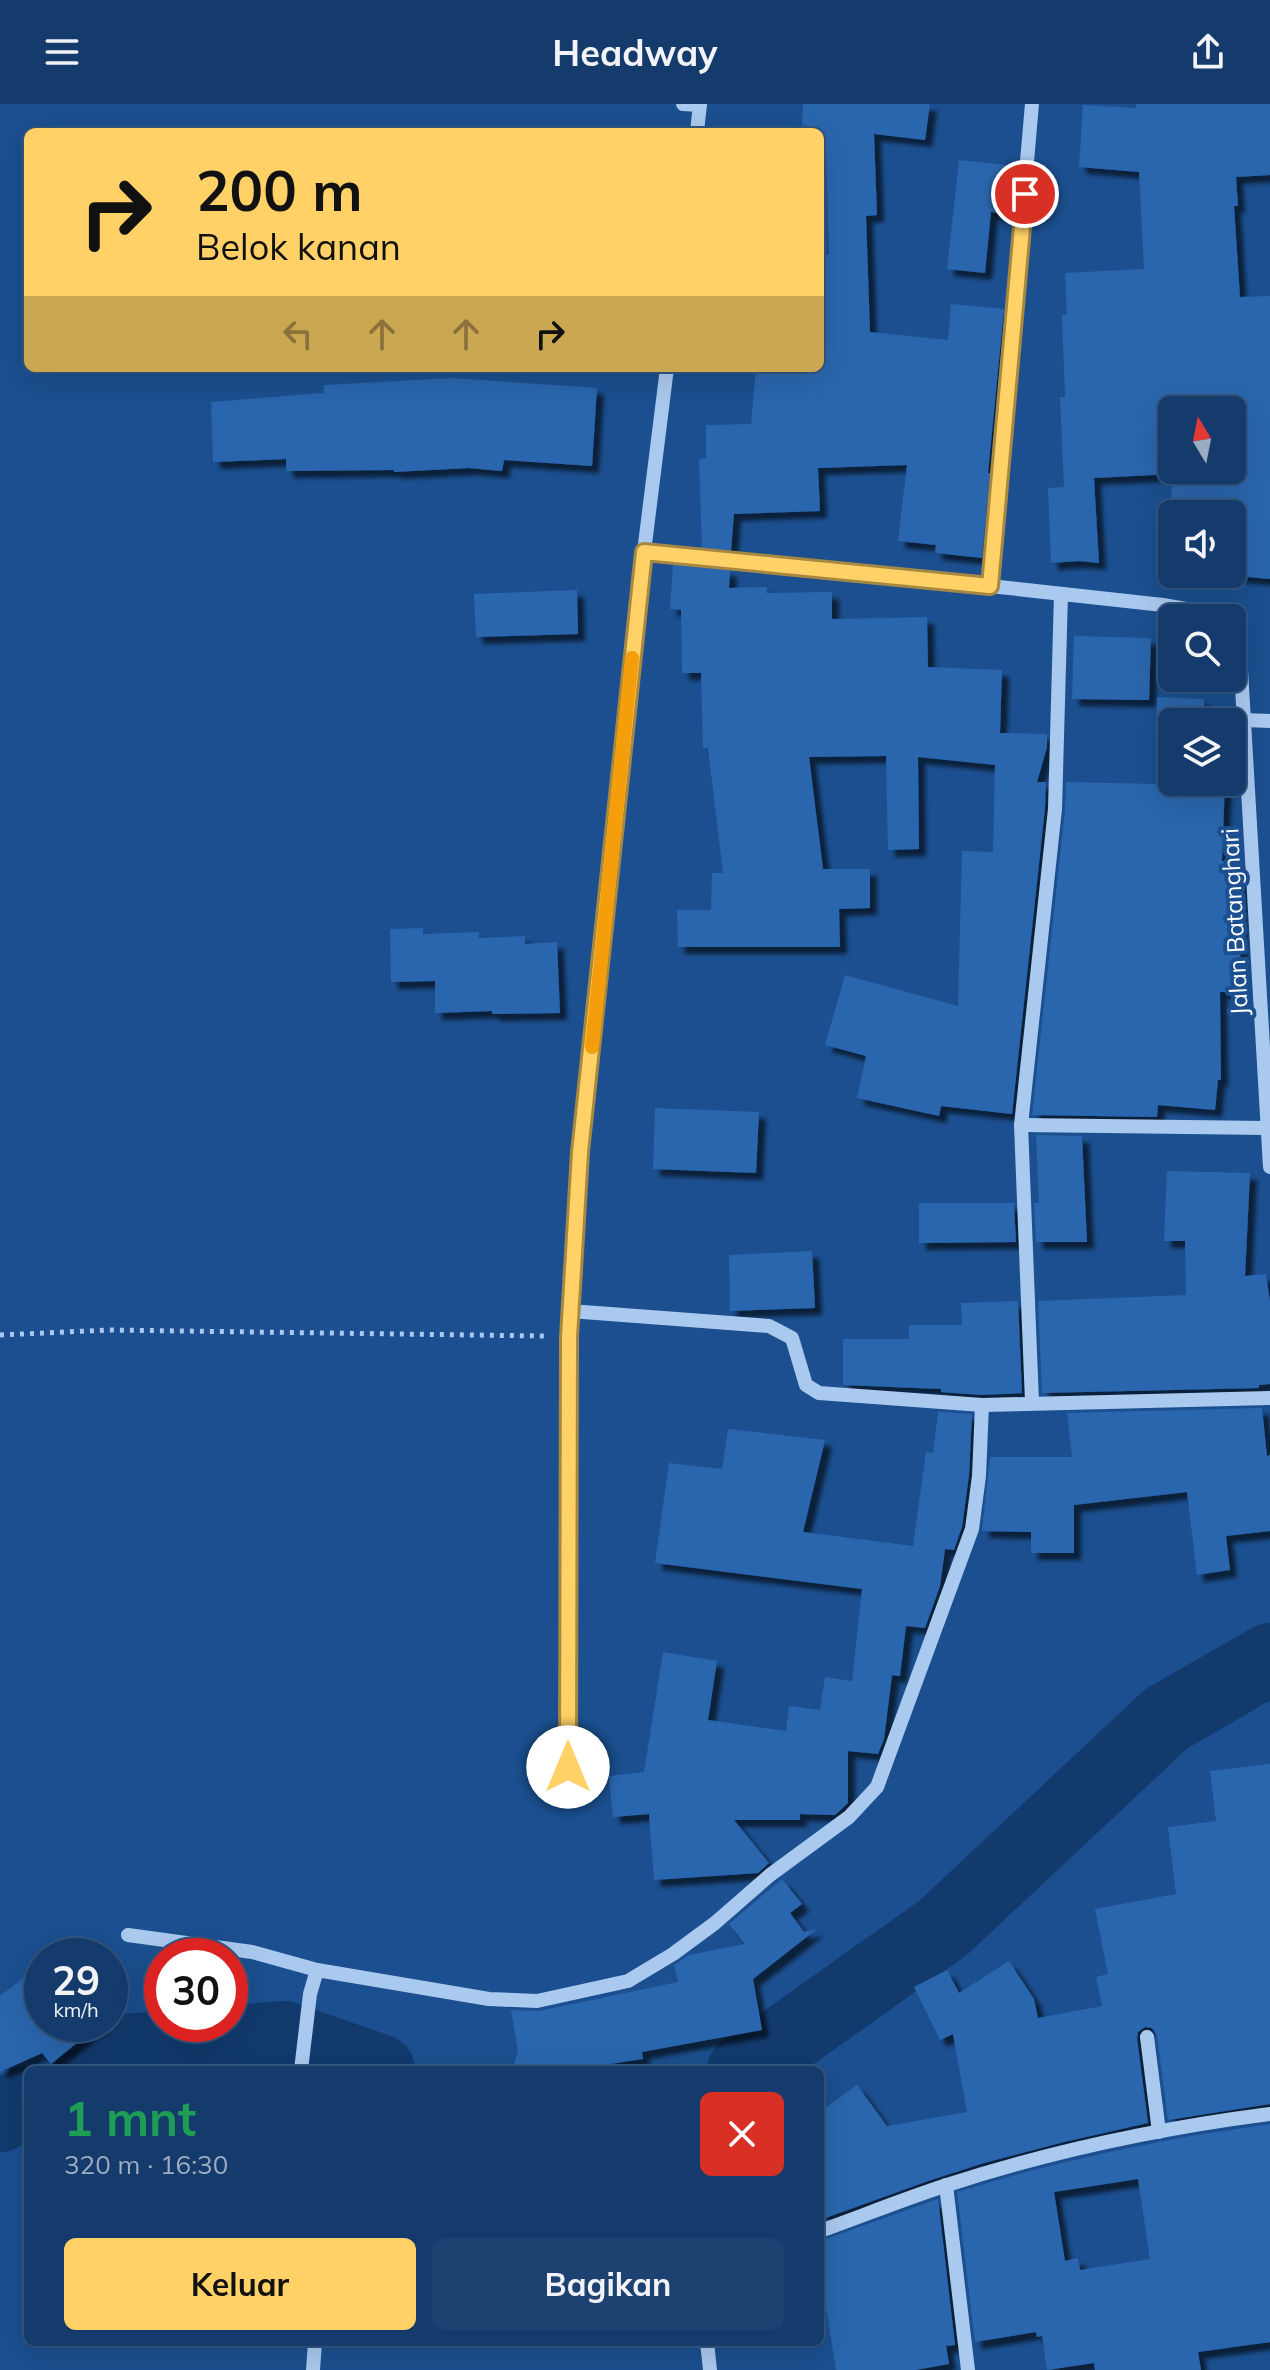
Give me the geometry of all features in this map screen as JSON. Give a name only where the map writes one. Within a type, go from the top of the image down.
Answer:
[{"type":"street","points":[[683,104],[700,105],[697,128]]},
{"type":"street","points":[[990,586],[1032,104]]},
{"type":"street","points":[[568,1767],[569,1337],[580,1152],[644,552],[666,372]]},
{"type":"street","points":[[644,552],[1158,604]]},
{"type":"street","points":[[1032,1402],[1021,1125],[1055,809],[1061,594]]},
{"type":"street","points":[[1246,720],[1270,721]]},
{"type":"street","name":"Jalan Batanghari","points":[[1246,755],[1270,1167]]},
{"type":"street","points":[[1021,1125],[1267,1128]]},
{"type":"street","points":[[570,1311],[769,1326],[792,1338],[806,1385],[819,1393],[982,1405],[1270,1398]]},
{"type":"street","points":[[128,1935],[252,1952],[317,1970],[501,2000],[537,2001],[628,1981],[673,1954],[715,1923],[770,1875],[849,1817],[877,1787],[972,1529],[979,1476],[982,1405]]},
{"type":"street","points":[[302,2064],[310,1994],[317,1970]]},
{"type":"street","points":[[1147,2037],[1159,2132]]},
{"type":"street","points":[[824,2230],[946,2185],[1053,2154],[1203,2123],[1270,2114]]},
{"type":"street","points":[[946,2185],[968,2370]]},
{"type":"street","points":[[313,2370],[315,2346]]},
{"type":"street","points":[[707,2346],[710,2370]]},
{"type":"path","points":[[0,1335],[109,1330],[569,1337]]},
{"type":"building","points":[[803,104],[930,104],[925,140],[874,134],[877,215],[866,216],[870,332],[948,340],[951,304],[1004,309],[982,558],[935,553],[936,545],[898,541],[907,465],[818,468],[820,511],[734,514],[731,551],[702,548],[699,459],[706,458],[706,425],[751,424],[756,372],[824,372],[824,255],[829,255],[826,147],[824,128],[802,125]]},
{"type":"building","points":[[1136,104],[1270,104],[1270,175],[1236,177],[1238,206],[1234,206],[1240,297],[1270,296],[1270,579],[1246,577],[1246,500],[1171,500],[1172,484],[1246,484],[1246,396],[1158,396],[1158,475],[1094,478],[1099,563],[1051,563],[1048,488],[1064,487],[1060,397],[1065,397],[1062,315],[1067,315],[1065,273],[1144,269],[1139,172],[1079,167],[1083,105],[1136,108]]},
{"type":"building","points":[[959,160],[1017,166],[1012,214],[991,212],[985,273],[947,269]]},
{"type":"building","points":[[452,378],[597,388],[592,466],[504,460],[502,471],[468,468],[394,472],[286,471],[286,459],[213,462],[211,402],[324,393],[324,385]]},
{"type":"building","points":[[673,565],[730,570],[729,588],[767,587],[767,593],[832,592],[832,619],[927,617],[928,667],[1002,670],[1000,733],[1047,734],[1047,747],[1037,782],[1046,782],[1045,808],[1012,1114],[941,1106],[939,1116],[857,1098],[866,1056],[825,1045],[845,975],[958,1006],[962,851],[993,852],[995,765],[918,757],[919,849],[888,850],[886,756],[809,757],[823,869],[870,869],[870,908],[839,909],[840,947],[678,947],[677,910],[711,910],[712,873],[723,873],[708,748],[703,748],[701,673],[682,673],[681,610],[670,609]]},
{"type":"building","points":[[577,590],[578,634],[476,637],[474,594]]},
{"type":"building","points":[[1074,636],[1151,638],[1149,700],[1072,699]]},
{"type":"building","points":[[1157,697],[1204,699],[1204,708],[1158,708],[1158,796],[1224,796],[1222,861],[1241,862],[1240,992],[1220,992],[1221,1080],[1218,1080],[1215,1110],[1158,1105],[1157,1117],[1032,1115],[1066,782],[1156,784]]},
{"type":"building","points":[[423,928],[423,934],[479,932],[479,938],[525,936],[525,944],[557,942],[560,1013],[435,1013],[435,981],[391,982],[390,929]]},
{"type":"building","points":[[655,1108],[759,1112],[756,1173],[653,1169]]},
{"type":"building","points":[[1036,1135],[1082,1136],[1087,1242],[1036,1242],[1034,1203],[1039,1203]]},
{"type":"building","points":[[1167,1171],[1250,1173],[1245,1276],[1266,1274],[1270,1302],[1270,1384],[1259,1385],[1259,1388],[1042,1393],[1038,1301],[1186,1295],[1185,1241],[1164,1241]]},
{"type":"building","points":[[919,1203],[1014,1203],[1016,1242],[919,1243]]},
{"type":"building","points":[[812,1251],[815,1308],[730,1311],[729,1255]]},
{"type":"building","points":[[1018,1301],[1022,1393],[982,1395],[941,1392],[941,1389],[843,1385],[843,1339],[909,1339],[909,1325],[962,1325],[961,1303]]},
{"type":"building","points":[[1262,1408],[1267,1456],[1270,1455],[1270,1531],[1226,1536],[1230,1570],[1197,1575],[1187,1492],[1074,1505],[1074,1553],[1031,1553],[1031,1532],[982,1531],[990,1457],[1072,1457],[1067,1413]]},
{"type":"building","points":[[938,1412],[972,1414],[962,1527],[954,1550],[945,1549],[940,1586],[925,1628],[906,1626],[900,1676],[892,1675],[884,1739],[878,1754],[848,1751],[848,1803],[835,1815],[800,1814],[800,1820],[734,1820],[769,1863],[758,1873],[654,1880],[649,1814],[613,1817],[609,1776],[644,1772],[663,1652],[717,1661],[708,1720],[786,1731],[789,1706],[820,1710],[825,1677],[852,1681],[862,1589],[655,1563],[669,1463],[722,1469],[728,1429],[825,1440],[803,1532],[913,1546],[926,1452],[933,1453]]},
{"type":"building","points":[[1270,1764],[1270,2104],[1168,2120],[1157,2036],[1152,2028],[1145,2027],[1138,2032],[1137,2038],[1148,2123],[984,2163],[824,2219],[824,2109],[857,2085],[887,2126],[967,2112],[953,2034],[940,2040],[914,1987],[947,1970],[959,1993],[1009,1961],[1034,1999],[1038,2018],[1102,2006],[1096,1977],[1108,1974],[1095,1909],[1176,1894],[1168,1827],[1216,1821],[1210,1771]]},
{"type":"building","points":[[782,1879],[802,1904],[790,1913],[804,1932],[817,1929],[753,1979],[762,2030],[642,2052],[643,2059],[597,2066],[513,2066],[518,2051],[511,2010],[539,2011],[678,1982],[674,1965],[689,1955],[745,1944],[729,1924]]},
{"type":"building","points":[[24,1978],[24,2042],[78,2042],[51,2064],[42,2053],[0,2072],[0,1996]]},
{"type":"building","points":[[1270,2124],[1270,2342],[1198,2352],[1201,2370],[1095,2370],[1094,2363],[1047,2370],[1042,2336],[1037,2337],[1036,2332],[975,2342],[957,2192],[1029,2171],[1190,2136]],"holes":[[[1138,2179],[1150,2259],[1080,2270],[1078,2258],[1065,2261],[1054,2192]]]},
{"type":"building","points":[[938,2199],[955,2345],[946,2346],[949,2364],[915,2370],[836,2370],[824,2294],[824,2240]]},
{"type":"waterway","points":[[749,2066],[943,1928],[1166,1719],[1270,1659]]},
{"type":"waterway","points":[[96,2066],[126,2050],[284,2037],[367,2066]]},
{"type":"waterway","points":[[0,2116],[24,2104]]},
{"type":"slow traffic","points":[[592,1047],[632,658]]},
{"type":"route","points":[[568,1767],[569,1337],[580,1152],[644,552],[990,586],[1025,194]]}]
